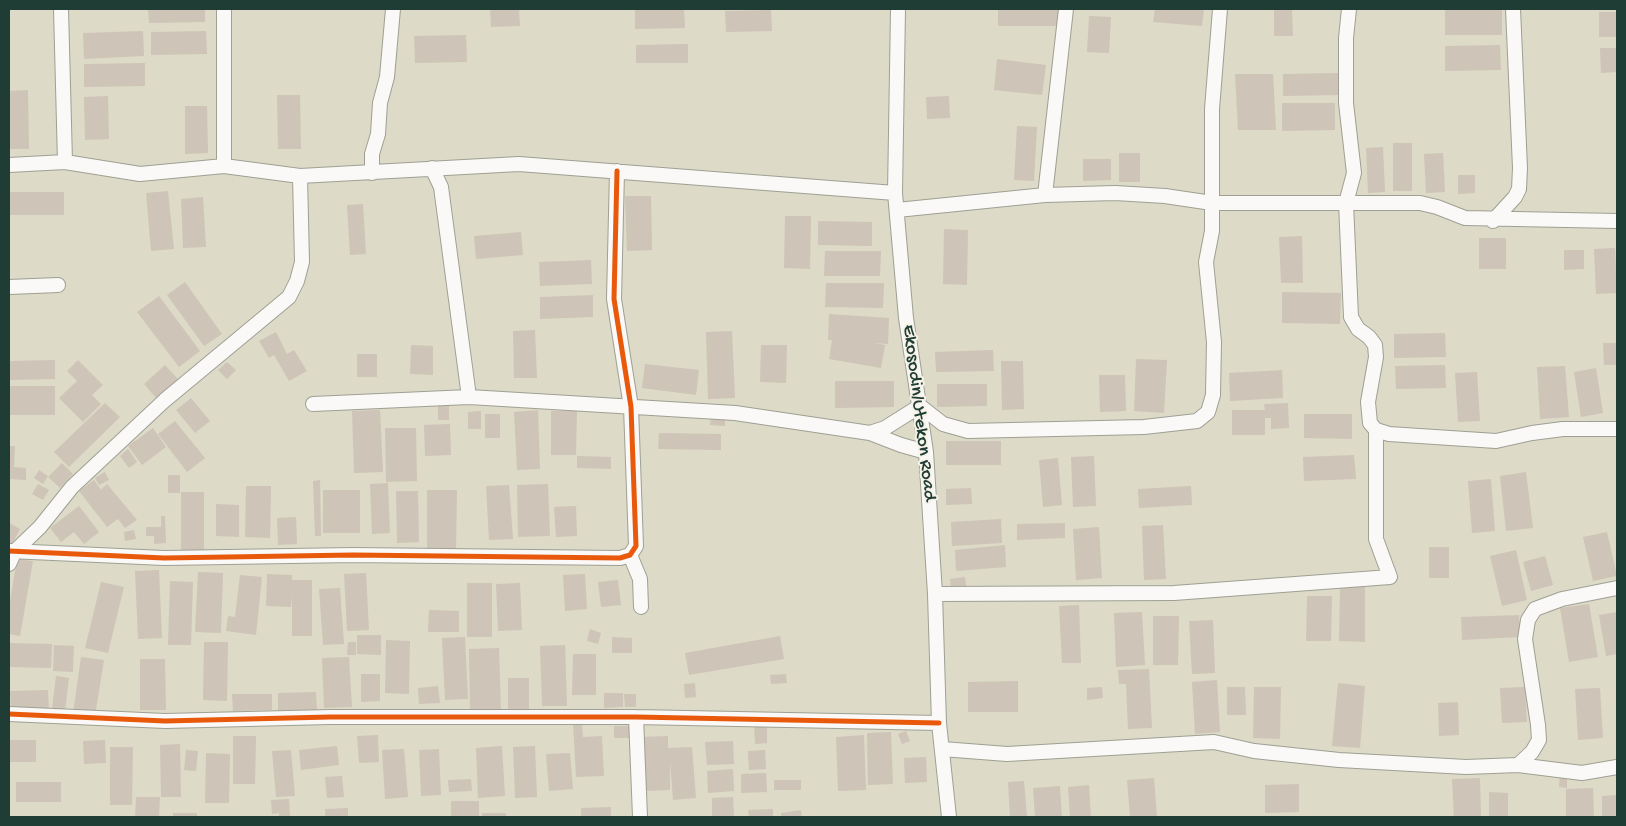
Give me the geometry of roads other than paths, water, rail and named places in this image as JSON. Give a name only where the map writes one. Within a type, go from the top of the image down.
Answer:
[{"type":"street","points":[[60,9],[64,162]]},
{"type":"street","points":[[224,9],[224,166]]},
{"type":"street","points":[[372,173],[372,154],[378,134],[380,103],[387,76],[393,9]]},
{"type":"street","name":"Ekosodin/Utekon Road","points":[[898,9],[897,210],[906,318],[926,452],[935,594],[940,723],[949,817]]},
{"type":"street","points":[[1045,195],[1066,9]]},
{"type":"street","points":[[870,433],[885,428],[920,406],[943,424],[968,431],[1144,427],[1197,422],[1208,412],[1213,395],[1214,342],[1206,262],[1212,231],[1212,109],[1220,9]]},
{"type":"street","points":[[1349,9],[1346,38],[1346,103],[1354,173],[1346,203],[1351,317],[1358,329],[1369,337],[1375,345],[1376,351],[1368,402],[1370,423],[1376,430],[1432,439],[1496,441],[1532,433],[1563,429],[1617,429]]},
{"type":"street","points":[[1493,220],[1515,197],[1519,189],[1520,168],[1513,9]]},
{"type":"street","points":[[9,165],[64,162],[140,174],[224,166],[300,176],[518,164],[896,193]]},
{"type":"street","points":[[432,168],[441,186],[468,397]]},
{"type":"street","points":[[12,551],[164,558],[353,555],[620,558],[630,555],[636,546],[631,407],[614,299],[617,171]]},
{"type":"street","points":[[9,564],[12,551],[40,527],[72,487],[165,400],[289,297],[297,281],[302,262],[300,176]]},
{"type":"street","points":[[897,210],[1045,195],[1115,193],[1165,196],[1212,203],[1420,203],[1437,207],[1465,218],[1617,221]]},
{"type":"street","points":[[9,287],[58,285]]},
{"type":"street","points":[[313,404],[468,397],[735,413],[870,433],[901,446],[926,452]]},
{"type":"street","points":[[935,594],[1174,593],[1390,578],[1376,539],[1376,430]]},
{"type":"street","points":[[630,555],[640,579],[641,607]]},
{"type":"street","points":[[1518,765],[1532,752],[1539,740],[1525,638],[1528,620],[1535,609],[1562,599],[1617,588]]},
{"type":"street","points":[[9,714],[165,721],[330,716],[636,717],[940,723]]},
{"type":"street","points":[[636,717],[640,817]]},
{"type":"street","points":[[942,749],[1007,754],[1214,742],[1254,751],[1339,760],[1466,767],[1518,765],[1582,773],[1617,768]]},
{"type":"street","points":[[1532,752],[1550,769]]}]
